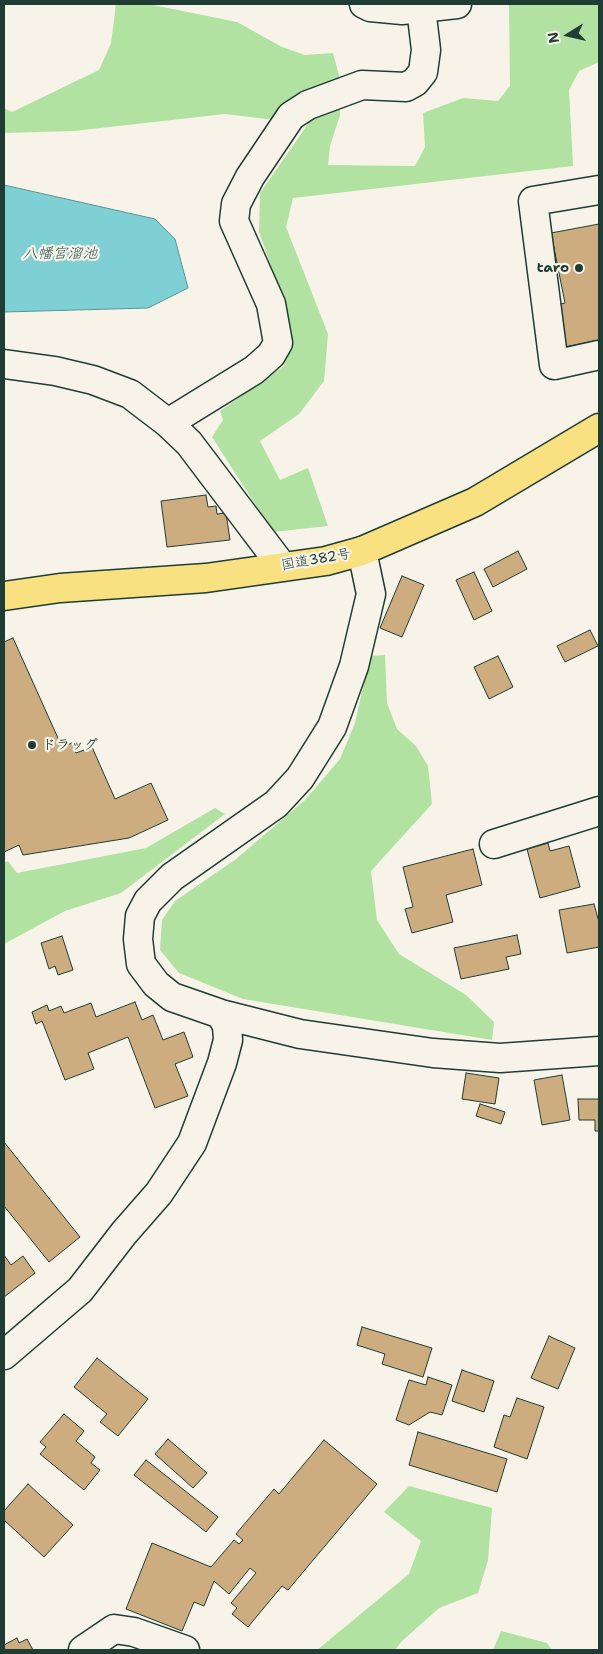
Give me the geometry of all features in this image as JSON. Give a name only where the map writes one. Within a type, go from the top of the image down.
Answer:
[{"type":"highway","name":"国道382号","points":[[4,596],[60,588],[206,578],[326,561],[362,551],[475,502],[599,428]]},
{"type":"street","points":[[364,4],[370,7],[402,10],[457,4]]},
{"type":"street","points":[[168,423],[254,370],[271,355],[278,343],[271,304],[234,221],[236,204],[250,177],[291,116],[308,105],[362,84],[406,87],[414,82],[423,72],[426,50],[421,8]]},
{"type":"street","points":[[599,190],[533,200],[554,365],[599,355]]},
{"type":"street","points":[[4,364],[55,371],[92,380],[130,394],[168,423],[189,443],[282,566]]},
{"type":"street","points":[[362,551],[371,594],[354,666],[332,727],[316,757],[276,804],[172,877],[148,902],[140,916],[138,939],[142,964],[156,984],[172,998],[221,1014],[300,1034],[433,1053],[500,1058],[599,1051]]},
{"type":"street","points":[[494,844],[599,811]]},
{"type":"street","points":[[4,1355],[80,1290],[159,1193],[187,1150],[216,1081],[226,1048],[226,1026],[221,1014]]},
{"type":"street","points":[[84,1650],[114,1629],[134,1632],[185,1650]]},
{"type":"green space","points":[[116,4],[148,4],[237,22],[282,47],[305,55],[333,53],[340,79],[340,115],[330,146],[328,165],[415,166],[425,147],[423,113],[463,98],[498,101],[510,86],[509,4],[599,4],[599,62],[579,71],[569,90],[573,166],[293,198],[286,227],[328,334],[324,381],[299,414],[260,441],[280,480],[308,468],[328,526],[273,532],[212,437],[223,420],[220,411],[284,366],[286,309],[259,232],[260,193],[308,124],[225,114],[74,131],[4,133],[4,108],[12,112],[99,70],[111,43]]},
{"type":"green space","points":[[385,655],[387,703],[397,729],[416,746],[428,766],[432,804],[371,871],[377,920],[399,954],[466,995],[494,1022],[492,1040],[243,999],[179,973],[160,950],[162,920],[175,901],[236,859],[305,800],[340,759],[355,723],[370,656]]},
{"type":"green space","points":[[215,808],[225,814],[121,893],[65,911],[4,944],[4,863],[8,861],[17,873],[146,848]]},
{"type":"green space","points":[[409,1486],[492,1508],[488,1560],[478,1593],[439,1608],[402,1641],[395,1650],[317,1650],[409,1574],[421,1541],[384,1512]]},
{"type":"green space","points":[[501,1631],[547,1643],[552,1650],[493,1650]]},
{"type":"water","name":"八幡宮溜池","points":[[4,185],[155,219],[175,239],[188,288],[148,308],[4,312]]},
{"type":"building","name":"taro","points":[[599,224],[599,340],[565,347],[557,305],[565,303],[551,233]]},
{"type":"building","points":[[206,495],[208,507],[216,506],[217,514],[226,513],[230,540],[167,547],[161,501]]},
{"type":"building","points":[[518,551],[527,569],[493,587],[484,569]]},
{"type":"building","points":[[474,572],[492,611],[474,620],[456,580]]},
{"type":"building","points":[[402,576],[424,585],[402,637],[380,628]]},
{"type":"building","points":[[590,630],[598,646],[565,662],[557,646]]},
{"type":"building","name":"ドラッグ","points":[[13,638],[62,747],[72,743],[76,753],[92,747],[115,799],[151,783],[168,820],[129,838],[23,855],[19,845],[4,852],[4,642]]},
{"type":"building","points":[[498,656],[513,687],[489,699],[474,667]]},
{"type":"building","points":[[548,843],[550,851],[569,846],[580,887],[540,898],[527,849]]},
{"type":"building","points":[[473,849],[482,885],[446,895],[453,922],[412,933],[405,909],[413,907],[403,867]]},
{"type":"building","points":[[594,904],[599,922],[599,947],[567,953],[559,910]]},
{"type":"building","points":[[517,935],[521,954],[506,957],[509,969],[461,979],[454,948]]},
{"type":"building","points":[[62,936],[73,970],[58,975],[55,966],[49,969],[41,943]]},
{"type":"building","points":[[135,1002],[142,1020],[153,1015],[163,1040],[184,1032],[193,1057],[175,1064],[188,1096],[155,1108],[128,1037],[88,1053],[94,1069],[65,1080],[42,1021],[36,1024],[32,1012],[47,1005],[49,1011],[61,1006],[64,1013],[91,1003],[96,1017]]},
{"type":"building","points":[[466,1073],[499,1078],[495,1104],[462,1099]]},
{"type":"building","points":[[562,1075],[570,1120],[542,1125],[534,1080]]},
{"type":"building","points":[[578,1099],[599,1099],[599,1131],[595,1131],[595,1120],[579,1120]]},
{"type":"building","points":[[480,1104],[505,1112],[501,1124],[476,1116]]},
{"type":"building","points":[[4,1142],[80,1237],[49,1262],[4,1206]]},
{"type":"building","points":[[4,1255],[11,1265],[23,1256],[35,1273],[4,1297]]},
{"type":"building","points":[[362,1327],[432,1348],[423,1377],[382,1364],[385,1354],[357,1345]]},
{"type":"building","points":[[549,1336],[575,1348],[558,1389],[531,1378]]},
{"type":"building","points":[[97,1358],[148,1399],[118,1436],[100,1422],[107,1414],[74,1387]]},
{"type":"building","points":[[462,1370],[494,1381],[484,1412],[452,1401]]},
{"type":"building","points":[[428,1377],[452,1385],[442,1415],[430,1412],[409,1425],[396,1420],[409,1380],[426,1385]]},
{"type":"building","points":[[517,1398],[544,1407],[527,1459],[494,1447],[504,1415],[510,1417]]},
{"type":"building","points":[[64,1414],[84,1431],[76,1441],[95,1457],[91,1463],[100,1470],[84,1490],[40,1454],[46,1447],[40,1442]]},
{"type":"building","points":[[418,1432],[507,1459],[497,1492],[409,1465]]},
{"type":"building","points":[[168,1439],[207,1473],[193,1488],[155,1454]]},
{"type":"building","points":[[324,1440],[377,1484],[288,1590],[282,1586],[248,1627],[232,1614],[237,1608],[231,1603],[256,1573],[250,1568],[229,1594],[214,1581],[204,1606],[194,1602],[182,1631],[126,1609],[152,1543],[211,1567],[234,1540],[239,1544],[243,1540],[236,1534],[274,1489],[279,1494]]},
{"type":"building","points":[[146,1460],[218,1517],[206,1532],[134,1475]]},
{"type":"building","points":[[28,1484],[73,1525],[44,1557],[4,1520],[4,1511]]},
{"type":"building","points":[[17,1638],[19,1643],[27,1639],[33,1650],[5,1650],[4,1645]]},
{"type":"place","name":"taro","points":[[579,268]]},
{"type":"place","name":"ドラッグ","points":[[32,745]]}]
